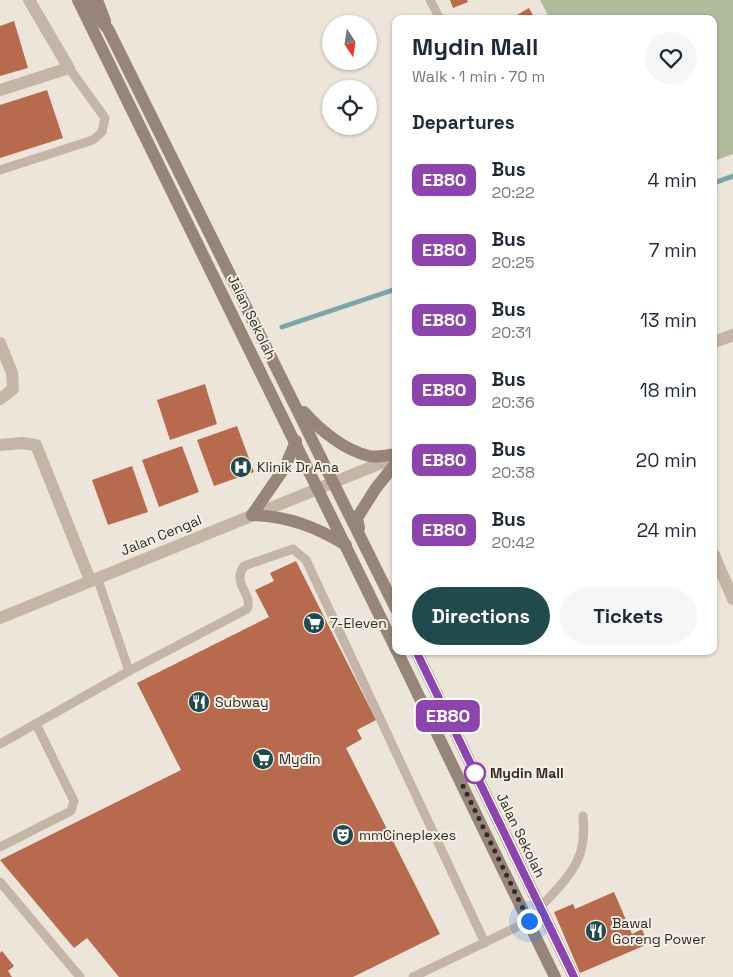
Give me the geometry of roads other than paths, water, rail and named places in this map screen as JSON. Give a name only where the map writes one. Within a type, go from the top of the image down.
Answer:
[{"type":"street","points":[[0,90],[69,68],[29,0]]},
{"type":"street","name":"Jalan Sekolah","points":[[78,0],[392,640]]},
{"type":"street","name":"Jalan Sekolah","points":[[82,0],[108,29],[392,602]]},
{"type":"street","points":[[97,0],[108,29]]},
{"type":"street","points":[[717,341],[733,335]]},
{"type":"street","points":[[0,343],[12,373],[13,389],[0,399]]},
{"type":"street","points":[[293,399],[318,427],[346,445],[370,456],[392,455]]},
{"type":"street","points":[[252,515],[285,467],[296,441]]},
{"type":"street","points":[[0,445],[22,443],[36,446],[93,579]]},
{"type":"street","name":"Jalan Cengal","points":[[0,618],[392,457]]},
{"type":"street","points":[[361,536],[357,518],[376,488],[392,468]]},
{"type":"street","points":[[252,515],[280,517],[301,523],[319,529],[346,546]]},
{"type":"street","points":[[717,562],[733,599]]},
{"type":"street","name":"Jalan Sekolah","points":[[399,655],[555,977]]},
{"type":"street","name":"Jalan Sekolah","points":[[418,655],[574,977]]},
{"type":"lane","points":[[430,0],[438,15]]},
{"type":"lane","points":[[0,170],[94,140],[102,132],[105,118],[69,68]]},
{"type":"lane","points":[[0,744],[129,671],[247,609],[248,603],[239,580],[239,572],[244,566],[293,549],[301,553],[306,560],[485,943]]},
{"type":"lane","points":[[93,579],[129,671]]},
{"type":"lane","points":[[0,847],[71,811],[74,806],[74,801],[36,724]]},
{"type":"lane","points":[[540,908],[570,873],[581,856],[585,834],[583,816]]},
{"type":"lane","points":[[0,882],[80,977]]},
{"type":"lane","points":[[413,977],[529,921]]},
{"type":"waterway","points":[[717,182],[733,176]]},
{"type":"waterway","points":[[282,327],[392,290]]},
{"type":"place","name":"Klinik Dr Ana","points":[[241,467]]},
{"type":"place","name":"7-Eleven","points":[[314,623]]},
{"type":"place","name":"Subway","points":[[199,702]]},
{"type":"place","name":"Mydin","points":[[263,759]]},
{"type":"place","name":"Mydin Mall","points":[[475,773]]},
{"type":"place","name":"mmCineplexes","points":[[343,835]]},
{"type":"place","name":"Bawal Goreng Power","points":[[596,931]]}]
